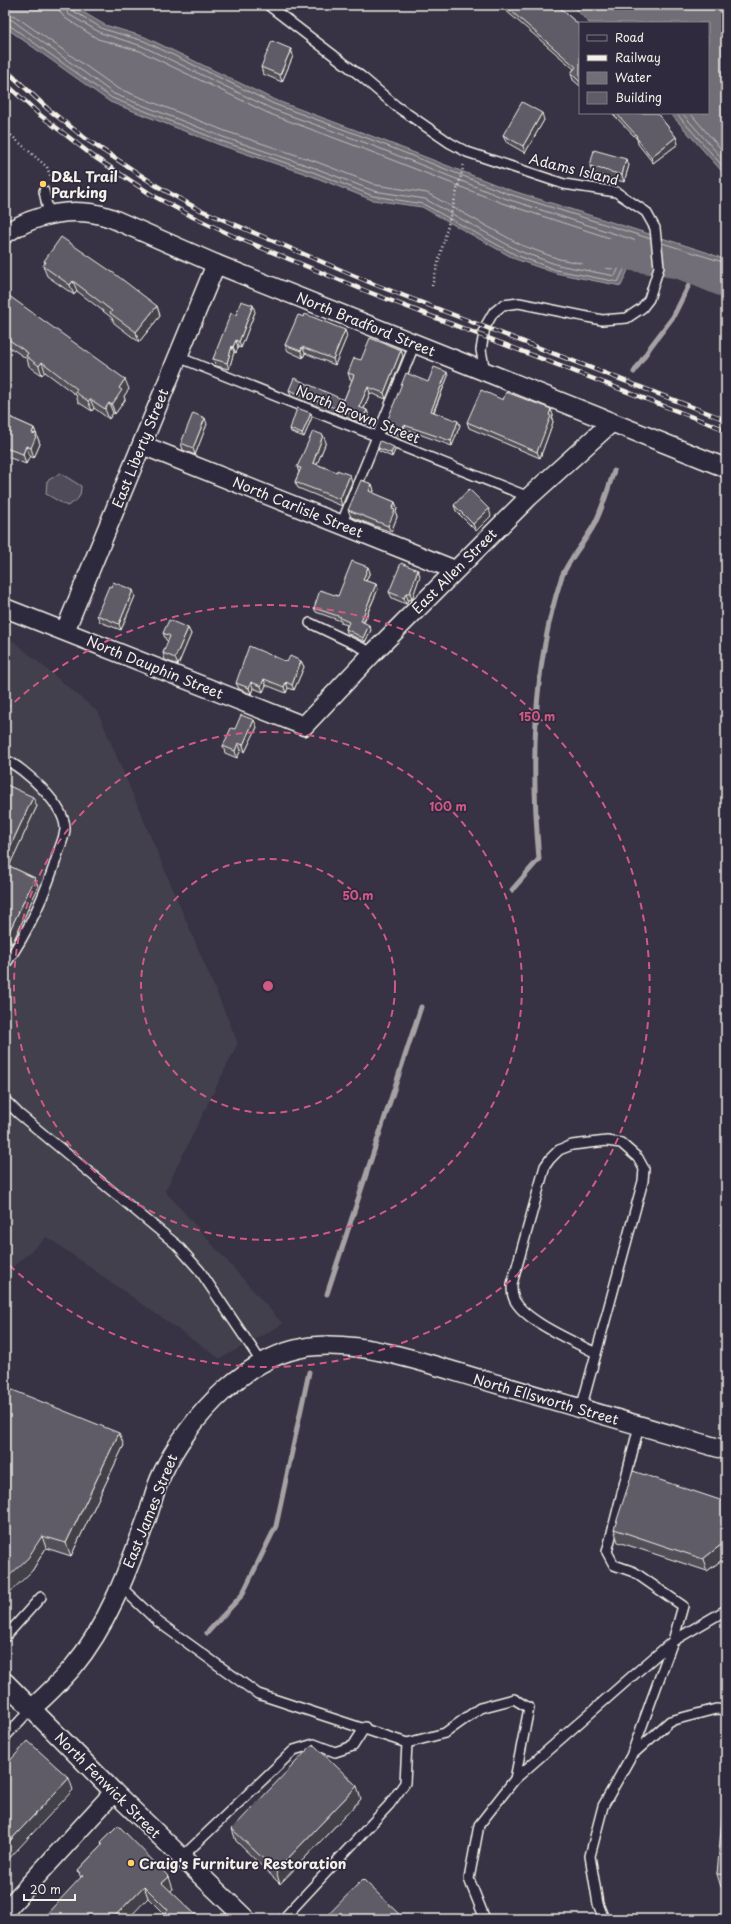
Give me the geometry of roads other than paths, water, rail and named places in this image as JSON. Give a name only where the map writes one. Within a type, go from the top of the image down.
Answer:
[{"type":"street","name":"North Bradford Street","points":[[5,234],[18,224],[49,215],[81,212],[99,214],[216,264],[726,468]]},
{"type":"street","name":"East Liberty Street","points":[[65,631],[216,264]]},
{"type":"street","name":"East Allen Street","points":[[304,726],[454,570],[529,497],[611,423]]},
{"type":"street","name":"North Carlisle Street","points":[[142,445],[454,570]]},
{"type":"street","name":"North Dauphin Street","points":[[5,608],[304,726]]},
{"type":"street","name":"East James Street","points":[[31,1709],[54,1688],[74,1666],[108,1614],[145,1524],[161,1477],[173,1451],[189,1428],[217,1397],[238,1378],[262,1363],[283,1354],[317,1346],[365,1349]]},
{"type":"street","name":"North Ellsworth Street","points":[[365,1349],[405,1357],[726,1450]]},
{"type":"street","name":"North Fenwick Street","points":[[5,1682],[114,1792],[246,1919]]},
{"type":"street","points":[[5,1911],[114,1792]]},
{"type":"lane","name":"Adams Island","points":[[268,5],[362,77],[396,106],[450,144],[467,152],[564,184],[616,192],[646,212],[655,228],[658,267],[649,299],[642,308],[627,318],[602,320],[519,303],[503,305],[493,313],[485,327],[481,350],[486,373]]},
{"type":"lane","points":[[44,191],[49,215]]},
{"type":"lane","points":[[341,525],[415,343]]},
{"type":"lane","name":"North Brown Street","points":[[178,356],[529,497]]},
{"type":"lane","points":[[310,623],[373,653]]},
{"type":"lane","points":[[5,760],[42,787],[58,808],[65,829],[51,877],[17,948],[5,965]]},
{"type":"lane","points":[[5,1100],[19,1114],[177,1245],[200,1271],[262,1363]]},
{"type":"lane","points":[[581,1409],[643,1181],[644,1169],[638,1158],[630,1149],[621,1143],[607,1141],[572,1145],[560,1150],[545,1166],[512,1284],[512,1296],[519,1308],[530,1318],[596,1353]]},
{"type":"lane","points":[[604,1919],[598,1904],[590,1856],[603,1806],[631,1756],[673,1641],[683,1606],[634,1572],[614,1565],[607,1552],[639,1426]]},
{"type":"lane","points":[[120,1586],[157,1622],[258,1694],[365,1727],[407,1742],[445,1733],[480,1708],[514,1699],[529,1708],[515,1779]]},
{"type":"lane","points":[[5,1637],[41,1597]]},
{"type":"lane","points":[[486,1919],[469,1879],[479,1825],[515,1779],[673,1641],[726,1610]]},
{"type":"lane","points":[[631,1756],[670,1722],[716,1708],[726,1710]]},
{"type":"lane","name":"East James Street","points":[[5,1737],[31,1709]]},
{"type":"lane","points":[[182,1857],[294,1750],[314,1744],[335,1752],[353,1746],[365,1727]]},
{"type":"lane","points":[[283,1919],[388,1805],[405,1783],[407,1742]]},
{"type":"water","points":[[5,5],[71,5],[105,25],[145,37],[275,100],[507,189],[706,252],[726,260],[726,296],[693,277],[636,252],[621,286],[555,273],[515,259],[422,207],[372,200],[312,176],[220,145],[110,102],[9,30],[5,26]]},
{"type":"water","points":[[572,5],[726,5],[726,176],[671,114],[709,114],[709,22],[588,22]]},
{"type":"waterway","points":[[593,253],[615,253],[680,264],[726,283]]},
{"type":"waterway","points":[[634,372],[673,317],[697,272]]},
{"type":"waterway","points":[[512,890],[539,859],[535,789],[536,718],[539,683],[551,613],[564,572],[594,525],[603,505],[614,471]]},
{"type":"waterway","points":[[327,1294],[421,1007]]},
{"type":"waterway","points":[[207,1633],[242,1595],[276,1526],[309,1372]]},
{"type":"railway","points":[[5,69],[48,109],[86,139],[157,186],[196,208],[376,285],[726,420]]},
{"type":"railway","points":[[5,83],[40,115],[93,156],[152,195],[193,217],[231,235],[366,291],[726,430]]},
{"type":"place","name":"D&L Trail Parking","points":[[43,184]]},
{"type":"place","name":"Craig's Furniture Restoration","points":[[131,1863]]}]
